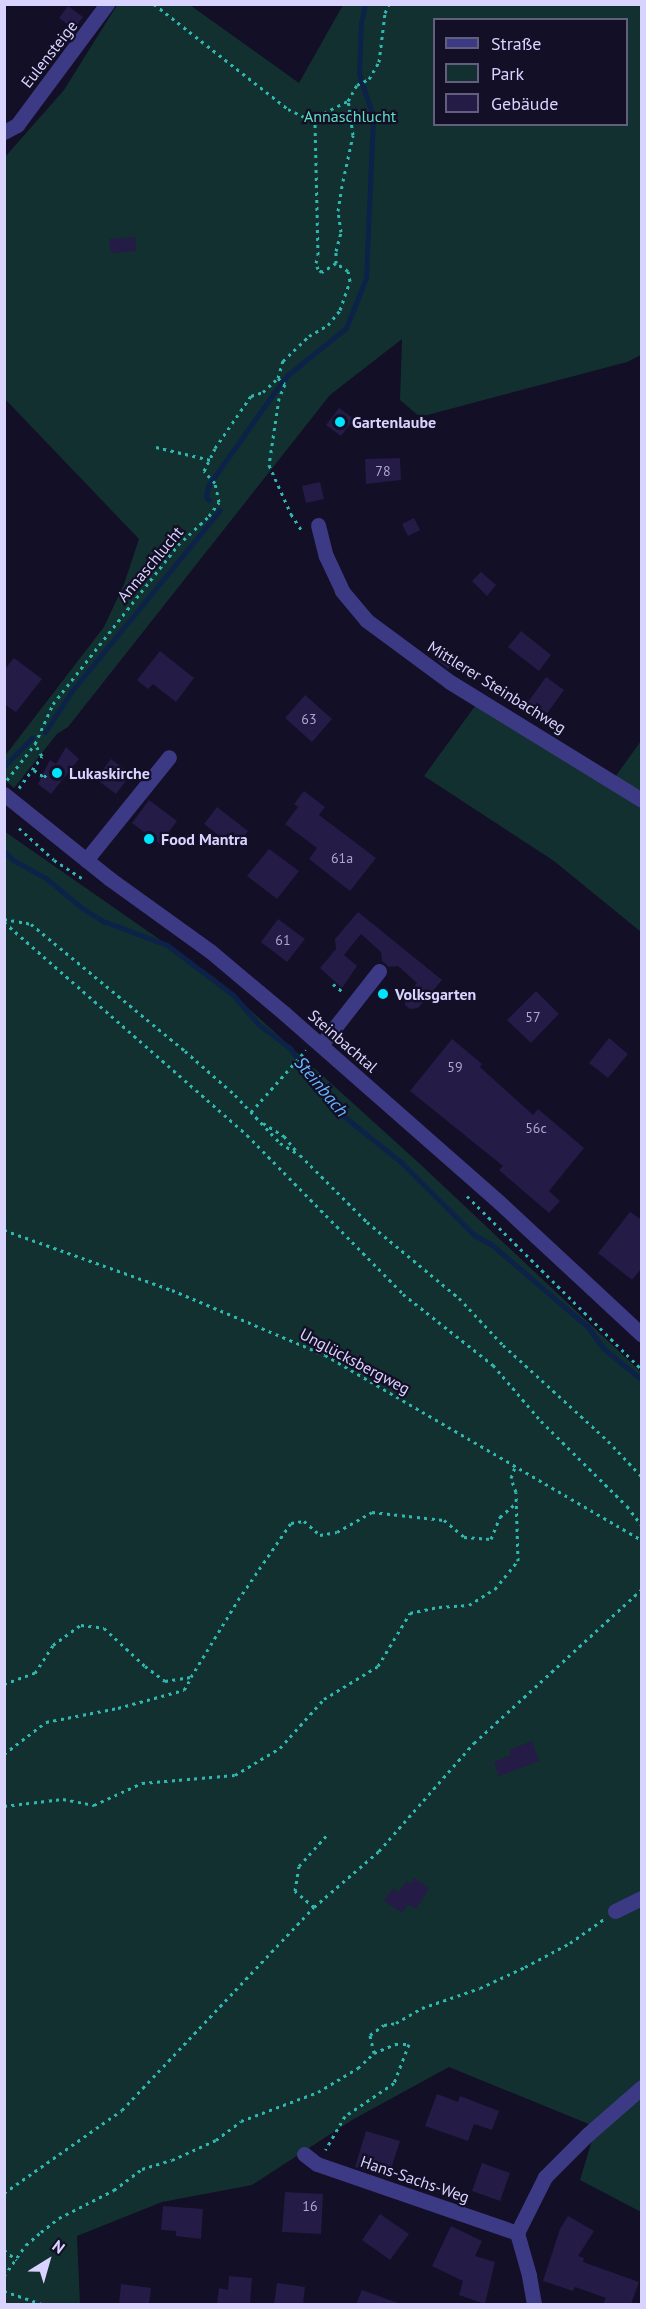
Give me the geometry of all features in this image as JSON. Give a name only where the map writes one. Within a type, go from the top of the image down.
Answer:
[{"type":"street","name":"Eulensteige","points":[[11,128],[107,4]]},
{"type":"street","name":"Mittlerer Steinbachweg","points":[[318,525],[326,556],[342,591],[366,620],[450,682],[642,800]]},
{"type":"street","points":[[86,860],[169,758]]},
{"type":"street","name":"Steinbachtal","points":[[4,794],[86,860],[210,951],[321,1045],[499,1202],[642,1335]]},
{"type":"street","points":[[321,1045],[379,971]]},
{"type":"street","points":[[615,1911],[642,1898]]},
{"type":"street","points":[[534,2304],[529,2275],[517,2234],[545,2177],[587,2134],[642,2087]]},
{"type":"street","name":"Hans-Sachs-Weg","points":[[304,2154],[317,2164],[517,2234]]},
{"type":"path","points":[[154,4],[288,109],[315,122]]},
{"type":"path","points":[[348,101],[353,135],[338,211],[341,232],[336,251],[336,263],[322,272],[318,270],[316,263],[318,255],[315,122],[324,113],[348,101],[357,85],[369,80],[379,62],[385,13],[389,4]]},
{"type":"path","name":"Annaschlucht","points":[[4,784],[35,744],[53,704],[92,652],[178,545],[209,516],[219,502],[215,483],[204,471],[251,396],[263,392],[278,378],[283,362],[309,336],[328,325],[340,310],[350,281],[348,271],[336,263]]},
{"type":"path","points":[[278,378],[285,384],[279,398],[269,465],[291,514],[307,538]]},
{"type":"path","points":[[156,447],[210,460]]},
{"type":"path","points":[[24,782],[42,756],[35,744]]},
{"type":"path","points":[[34,770],[44,777],[47,774]]},
{"type":"path","points":[[13,822],[54,860],[84,879]]},
{"type":"path","points":[[4,921],[31,924],[164,1032],[251,1112],[280,1143],[298,1153]]},
{"type":"path","points":[[4,921],[247,1135],[403,1294],[493,1365],[541,1421],[627,1506],[642,1526]]},
{"type":"path","points":[[333,984],[341,990]]},
{"type":"path","points":[[251,1112],[300,1057]]},
{"type":"path","points":[[258,1120],[284,1136],[352,1208],[459,1298],[503,1345],[608,1441],[642,1477]]},
{"type":"path","points":[[460,1188],[473,1204],[642,1370]]},
{"type":"path","name":"Unglücksbergweg","points":[[4,1230],[172,1290],[325,1355],[642,1540]]},
{"type":"path","points":[[4,1806],[63,1799],[94,1805],[142,1784],[235,1775],[280,1748],[324,1700],[378,1666],[410,1613],[439,1607],[469,1605],[495,1589],[518,1561],[517,1502],[511,1478],[514,1467]]},
{"type":"path","points":[[4,1754],[46,1722],[118,1708],[184,1690],[238,1600],[291,1523],[304,1521],[320,1535],[337,1532],[372,1512],[444,1520],[464,1537],[491,1539],[500,1517],[517,1502]]},
{"type":"path","points":[[4,2193],[122,2110],[314,1907],[379,1851],[474,1743],[642,1589]]},
{"type":"path","points":[[4,1684],[34,1673],[53,1645],[81,1625],[104,1628],[165,1681],[191,1677]]},
{"type":"path","points":[[314,1907],[296,1891],[299,1866],[327,1835]]},
{"type":"path","points":[[374,2053],[369,2040],[370,2035],[384,2025],[396,2024],[422,2008],[480,1988],[525,1967],[570,1943],[615,1911]]},
{"type":"path","points":[[4,2276],[26,2245],[59,2218],[114,2190],[142,2169],[172,2160],[216,2140],[241,2121],[318,2092],[358,2068],[374,2053],[395,2044],[409,2044],[394,2083],[345,2116],[317,2164]]},
{"type":"path","points":[[4,2250],[17,2260]]},
{"type":"path","points":[[4,2291],[41,2304]]},
{"type":"green space","points":[[117,5],[190,5],[299,83],[343,5],[641,5],[641,355],[627,362],[420,417],[400,400],[402,339],[330,395],[68,727],[57,734],[14,788],[5,780],[4,757],[104,627],[124,584],[139,539],[4,398],[5,157],[64,90]]},
{"type":"green space","points":[[478,702],[615,777],[641,741],[641,932],[554,861],[424,776]]},
{"type":"green space","points":[[4,831],[215,978],[420,1164],[641,1372],[641,2212],[580,2180],[596,2127],[449,2067],[352,2120],[252,2185],[162,2202],[77,2236],[80,2304],[5,2304]]},
{"type":"building","points":[[68,6],[83,17],[74,29],[59,18]]},
{"type":"building","points":[[135,237],[136,251],[111,253],[109,239]]},
{"type":"building","name":"Gartenlaube","points":[[339,408],[354,419],[341,436],[326,425]]},
{"type":"building","points":[[400,458],[401,480],[366,484],[365,459]]},
{"type":"building","points":[[320,482],[324,499],[306,503],[302,486]]},
{"type":"building","points":[[414,518],[420,530],[408,536],[402,524]]},
{"type":"building","points":[[481,572],[496,585],[487,596],[472,581]]},
{"type":"building","points":[[521,631],[551,655],[539,671],[508,647]]},
{"type":"building","points":[[447,648],[458,656],[448,669],[437,660]]},
{"type":"building","points":[[160,651],[194,678],[176,702],[153,684],[148,689],[137,680]]},
{"type":"building","points":[[14,658],[42,679],[16,712],[4,704],[4,670]]},
{"type":"building","points":[[546,677],[564,690],[546,715],[528,702]]},
{"type":"building","points":[[305,695],[332,719],[312,742],[285,718]]},
{"type":"building","name":"Lukaskirche","points":[[66,747],[79,759],[51,794],[38,784],[50,760],[56,764]]},
{"type":"building","points":[[111,759],[131,774],[116,794],[96,779]]},
{"type":"building","points":[[304,791],[325,807],[319,815],[376,858],[350,891],[309,859],[317,848],[285,824],[298,807],[294,804]]},
{"type":"building","points":[[149,800],[177,821],[160,844],[132,823]]},
{"type":"building","points":[[217,807],[248,831],[235,848],[204,824]]},
{"type":"building","points":[[269,849],[299,871],[277,899],[247,876]]},
{"type":"building","points":[[358,912],[442,980],[418,1008],[410,1009],[405,1005],[405,998],[417,983],[398,966],[389,967],[382,961],[381,952],[361,934],[344,955],[357,966],[342,988],[320,968],[336,949],[335,939]]},
{"type":"building","points":[[278,919],[305,939],[287,962],[261,942]]},
{"type":"building","points":[[536,991],[559,1014],[531,1043],[507,1020]]},
{"type":"building","points":[[609,1038],[628,1054],[608,1078],[589,1063]]},
{"type":"building","points":[[452,1039],[482,1064],[480,1067],[533,1115],[538,1109],[584,1148],[549,1191],[560,1201],[549,1213],[499,1170],[503,1166],[410,1091]]},
{"type":"building","points":[[630,1212],[642,1220],[642,1268],[632,1280],[598,1253]]},
{"type":"building","points":[[532,1741],[539,1761],[499,1776],[494,1762],[511,1755],[509,1750]]},
{"type":"building","points":[[414,1878],[429,1888],[416,1909],[408,1904],[402,1913],[384,1901],[393,1888],[399,1892],[406,1881],[411,1884]]},
{"type":"building","points":[[437,2094],[458,2102],[460,2096],[499,2111],[492,2130],[474,2124],[468,2141],[425,2126]]},
{"type":"building","points":[[366,2131],[400,2141],[388,2178],[355,2167]]},
{"type":"building","points":[[482,2163],[510,2173],[500,2201],[472,2191]]},
{"type":"building","points":[[285,2192],[323,2194],[321,2234],[282,2232]]},
{"type":"building","points":[[163,2206],[203,2209],[201,2239],[176,2236],[176,2231],[161,2230]]},
{"type":"building","points":[[380,2214],[409,2234],[390,2260],[362,2240]]},
{"type":"building","points":[[568,2216],[594,2231],[578,2256],[584,2258],[583,2262],[639,2282],[631,2304],[603,2304],[606,2298],[575,2287],[573,2291],[543,2281],[560,2229]]},
{"type":"building","points":[[451,2226],[482,2241],[475,2256],[495,2262],[485,2304],[459,2295],[463,2281],[432,2266]]},
{"type":"building","points":[[229,2276],[252,2278],[250,2304],[217,2304],[219,2288],[228,2290]]},
{"type":"building","points":[[277,2283],[305,2287],[303,2304],[274,2304]]},
{"type":"building","points":[[121,2284],[151,2288],[149,2304],[119,2304]]},
{"type":"building","points":[[362,2290],[398,2303],[398,2304],[356,2304]]},
{"type":"waterway","points":[[209,500],[206,497],[208,486],[278,387],[289,374],[346,328],[366,278],[373,116],[359,74],[361,23],[365,4]]},
{"type":"waterway","points":[[45,732],[71,692],[220,510]]},
{"type":"waterway","points":[[4,766],[32,738]]},
{"type":"waterway","name":"Steinbach","points":[[4,851],[13,860],[47,879],[82,908],[103,921],[167,945],[233,995],[258,1024],[289,1047],[336,1110],[401,1162],[474,1235],[491,1244],[588,1327],[603,1348],[642,1380]]},
{"type":"place","name":"Gartenlaube","points":[[340,422]]},
{"type":"place","name":"Lukaskirche","points":[[57,773]]},
{"type":"place","name":"Food Mantra","points":[[149,839]]},
{"type":"place","name":"Volksgarten","points":[[383,994]]}]
